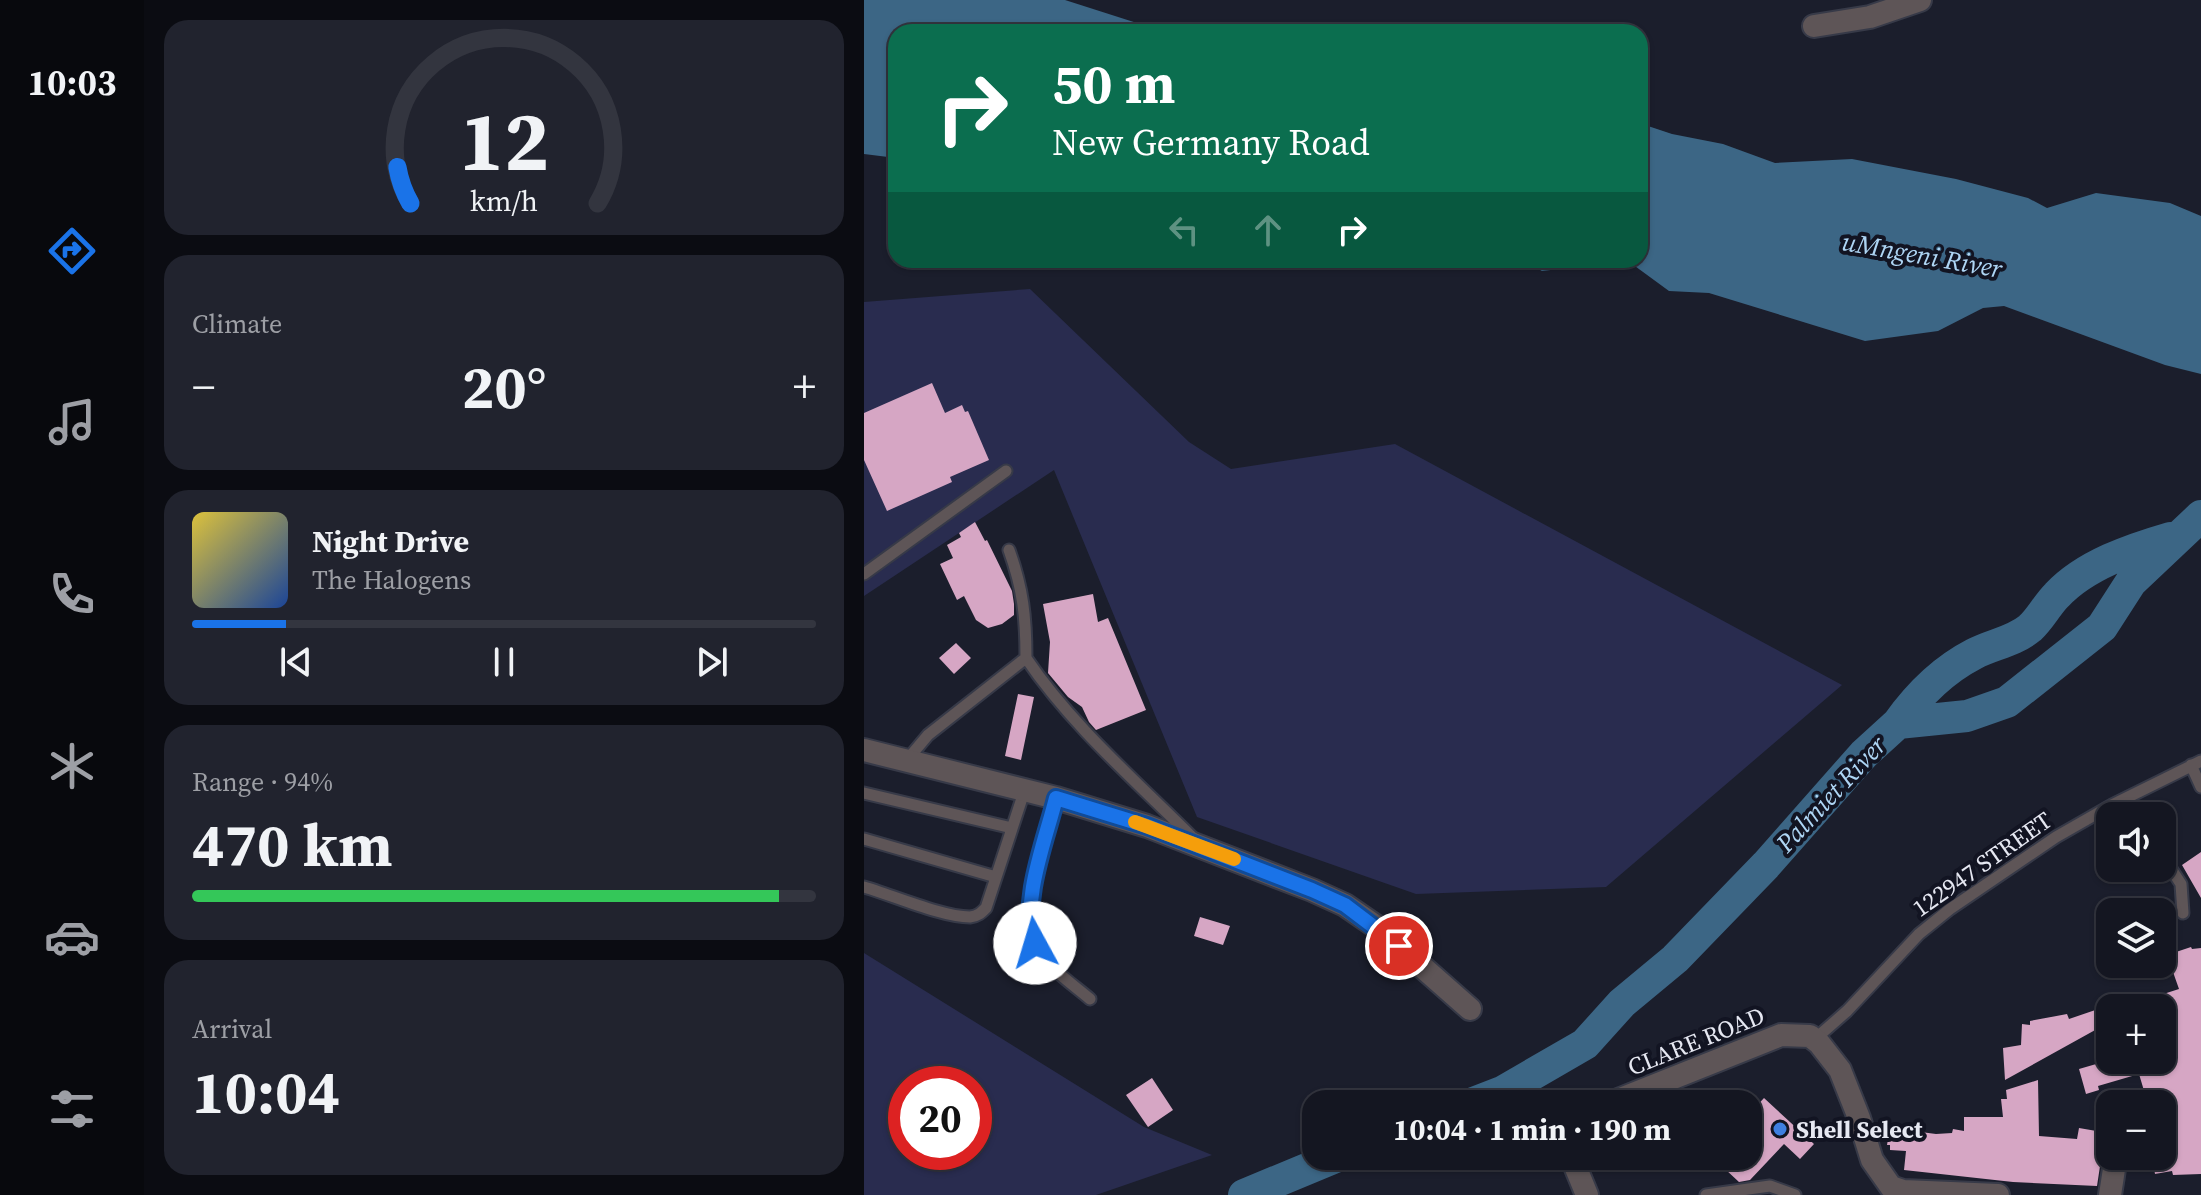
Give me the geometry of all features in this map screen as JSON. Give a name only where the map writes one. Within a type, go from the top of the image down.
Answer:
[{"type":"street","points":[[1814,26],[1870,17],[1920,0]]},
{"type":"street","points":[[864,750],[1025,789],[1147,826],[1345,905],[1377,927],[1470,1009]]},
{"type":"street","name":"CLARE ROAD","points":[[1643,1090],[1781,1035],[1803,1034],[1815,1039]]},
{"type":"street","points":[[1815,1039],[1840,1070],[1872,1160],[1891,1187],[1903,1191],[1998,1195]]},
{"type":"street","points":[[1577,1170],[1587,1195]]},
{"type":"street","points":[[2110,1195],[2114,1170]]},
{"type":"lane","points":[[864,574],[1006,471]]},
{"type":"lane","points":[[1009,550],[1026,611],[1026,658],[1069,714],[1202,847]]},
{"type":"lane","points":[[907,760],[928,735],[1026,658]]},
{"type":"lane","points":[[2196,763],[2201,787]]},
{"type":"lane","name":"122947 STREET","points":[[2118,802],[2196,763]]},
{"type":"lane","points":[[864,887],[954,915],[980,915],[986,908],[1025,789]]},
{"type":"lane","points":[[864,793],[1012,828]]},
{"type":"lane","points":[[1056,798],[1030,910],[1030,932],[1045,959],[1090,999]]},
{"type":"lane","name":"122947 STREET","points":[[1815,1039],[1847,1011],[1919,934],[1950,909],[2056,837],[2096,814]]},
{"type":"lane","points":[[864,839],[996,877]]},
{"type":"lane","points":[[2176,876],[2181,884],[2183,913]]},
{"type":"lane","points":[[1706,1195],[1770,1186],[1795,1195]]},
{"type":"shaded area","points":[[1030,289],[1189,442],[1231,469],[1395,444],[1842,685],[1606,887],[1416,894],[1197,817],[1054,470],[864,596],[864,302]]},
{"type":"shaded area","points":[[864,953],[1144,1127],[1212,1155],[1096,1195],[864,1195]]},
{"type":"water","points":[[864,0],[1065,0],[1140,24],[888,24],[888,157],[864,154]]},
{"type":"water","name":"uMngeni River","points":[[1648,126],[1723,144],[1775,163],[1852,159],[1956,179],[2028,198],[2047,208],[2096,193],[2170,203],[2201,216],[2201,374],[2165,365],[2004,306],[1983,308],[1938,331],[1865,341],[1709,293],[1669,291],[1638,268],[1648,268]]},
{"type":"water","points":[[1536,268],[1568,268],[1542,271]]},
{"type":"building","points":[[932,383],[945,413],[962,405],[965,412],[968,411],[989,460],[950,477],[952,482],[887,511],[864,460],[864,413]]},
{"type":"building","points":[[975,522],[1012,591],[1014,604],[1014,615],[1002,624],[988,628],[976,620],[964,596],[957,600],[940,564],[953,558],[947,545],[961,537],[959,533]]},
{"type":"building","points":[[1093,594],[1098,622],[1108,618],[1146,710],[1096,730],[1082,707],[1068,697],[1048,673],[1050,642],[1043,604]]},
{"type":"building","points":[[956,643],[971,658],[954,674],[939,658]]},
{"type":"building","points":[[1018,694],[1034,697],[1021,760],[1005,756]]},
{"type":"building","points":[[2201,852],[2201,898],[2182,865]]},
{"type":"building","points":[[1200,917],[1230,926],[1223,945],[1194,936]]},
{"type":"building","points":[[2191,947],[2201,948],[2201,1174],[2173,1175],[2172,1171],[2155,1174],[2154,1170],[2176,1170],[2176,1090],[2144,1090],[2139,1074],[2176,1074],[2176,994],[2163,994],[2179,989],[2175,978],[2176,952]]},
{"type":"building","points":[[2096,1010],[2096,1030],[2005,1080],[2003,1048],[2021,1045],[2022,1024],[2030,1025],[2030,1021],[2067,1014],[2069,1019]]},
{"type":"building","points":[[2096,1064],[2096,1074],[2139,1074],[2098,1086],[2099,1090],[2086,1094],[2079,1069]]},
{"type":"building","points":[[1152,1078],[1173,1110],[1148,1127],[1126,1095]]},
{"type":"building","points":[[2038,1080],[2039,1136],[2077,1139],[2079,1128],[2096,1131],[2096,1170],[2099,1170],[2097,1186],[2013,1182],[1904,1170],[1906,1151],[1890,1150],[1890,1145],[1887,1145],[1890,1128],[1952,1133],[1953,1129],[1964,1131],[1964,1117],[2003,1117],[2001,1099],[2007,1099],[2006,1090]]},
{"type":"building","points":[[1764,1098],[1814,1144],[1800,1159],[1784,1144],[1762,1167]]},
{"type":"building","points":[[1726,1170],[1759,1170],[1750,1180],[1739,1182]]},
{"type":"waterway","name":"Palmiet River","points":[[1505,1090],[1585,1044],[1622,1003],[1675,959],[1766,865],[1864,754],[1898,723],[1967,716],[2007,702],[2102,627],[2131,582],[2201,516]]},
{"type":"waterway","points":[[1898,723],[1942,675],[1974,654],[2023,633],[2057,595],[2081,575],[2125,553],[2170,538]]},
{"type":"waterway","name":"Palmiet River","points":[[1244,1195],[1304,1170]]},
{"type":"slow traffic","points":[[1135,822],[1234,859]]},
{"type":"place","name":"Shell Select","points":[[1780,1129]]},
{"type":"route","points":[[1035,943],[1030,932],[1030,910],[1056,798],[1147,826],[1312,890],[1345,905],[1399,946]]}]
